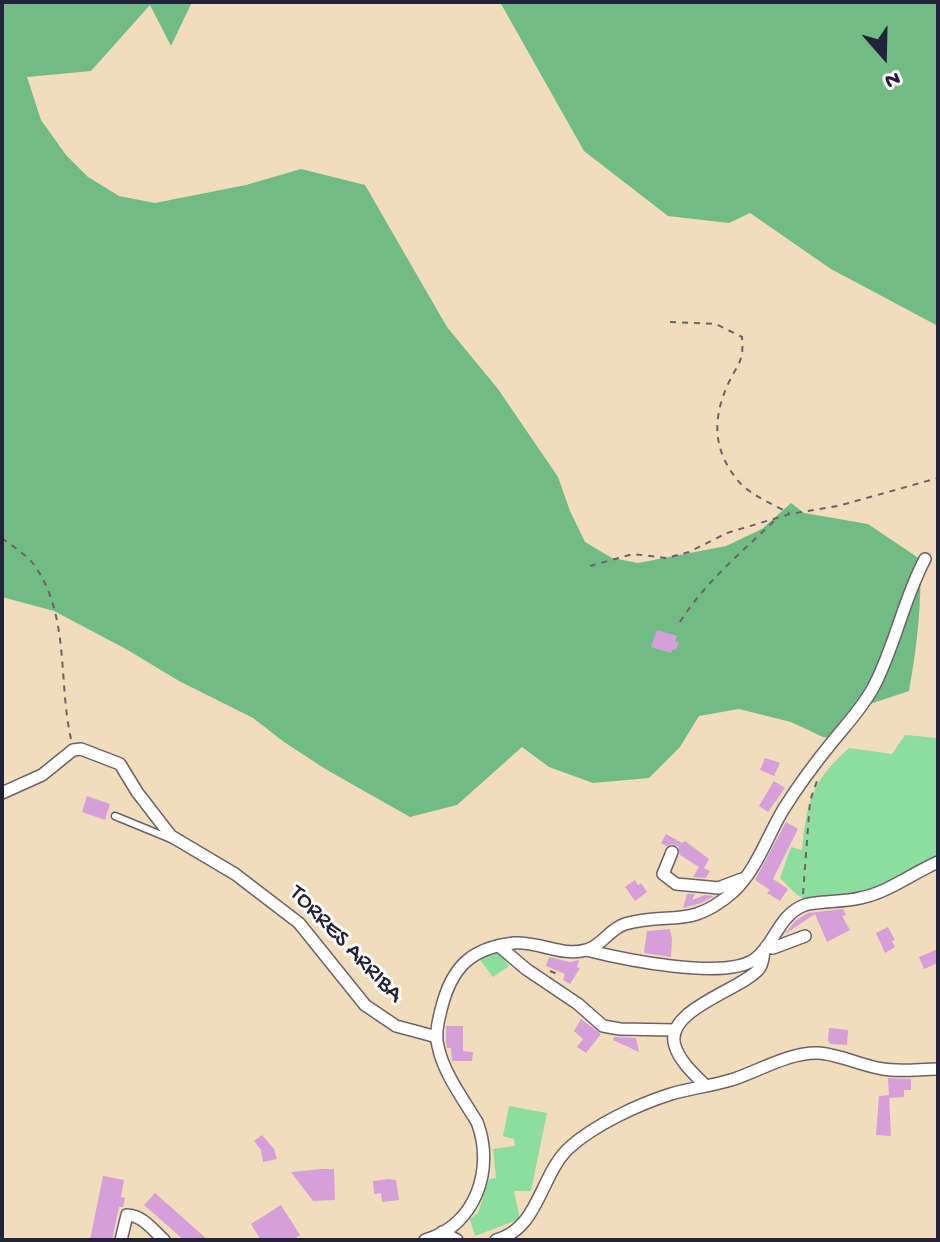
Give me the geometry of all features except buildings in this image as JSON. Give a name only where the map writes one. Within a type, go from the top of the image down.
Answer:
[{"type":"street","points":[[586,950],[600,942],[609,931],[625,924],[673,920],[706,911],[747,878],[790,799],[873,687],[887,660],[925,559]]},
{"type":"street","name":"TORRES ARRIBA","points":[[73,750],[81,749],[120,764],[137,792],[177,840],[235,874],[299,923],[351,990],[380,1017],[408,1031],[437,1037]]},
{"type":"street","points":[[2,793],[42,775],[73,750]]},
{"type":"street","points":[[672,852],[663,874],[676,884],[718,888],[747,878]]},
{"type":"street","points":[[706,1086],[675,1048],[678,1024],[697,1008],[746,980],[761,967],[765,949],[774,932],[801,908],[863,898],[938,862]]},
{"type":"street","points":[[425,1240],[442,1232],[465,1214],[482,1182],[485,1160],[481,1134],[442,1058],[437,1037],[442,1005],[452,977],[473,955],[499,946],[538,944],[567,952],[586,950],[666,967],[738,966],[753,960],[765,949],[805,936]]},
{"type":"street","points":[[499,946],[603,1026],[675,1030]]},
{"type":"street","points":[[496,1240],[520,1228],[532,1212],[550,1170],[575,1142],[623,1113],[671,1094],[732,1080],[775,1062],[817,1053],[885,1070],[938,1069]]},
{"type":"street","points":[[121,1240],[127,1215],[132,1214],[164,1240]]},
{"type":"street","points":[[442,1232],[457,1240]]},
{"type":"lane","points":[[115,816],[177,840]]},
{"type":"path","points":[[670,322],[716,324],[742,337],[744,358],[729,382],[716,421],[720,453],[743,486],[790,514]]},
{"type":"path","points":[[590,566],[633,554],[666,558],[689,552],[727,533],[790,514],[838,506],[938,478]]},
{"type":"path","points":[[680,622],[716,574],[776,519]]},
{"type":"path","points":[[2,538],[33,563],[51,593],[59,627],[66,712],[73,750]]},
{"type":"path","points":[[801,908],[810,801],[818,780]]},
{"type":"green space","points":[[2,2],[192,2],[171,46],[150,5],[91,71],[27,77],[41,120],[66,155],[88,177],[119,196],[155,203],[246,185],[301,169],[365,185],[447,327],[498,389],[558,477],[585,542],[612,558],[638,563],[726,546],[762,529],[791,503],[804,513],[868,524],[920,559],[918,625],[909,691],[861,707],[835,738],[823,737],[791,722],[739,709],[699,716],[680,747],[649,778],[593,783],[549,767],[522,747],[457,805],[410,817],[327,770],[253,718],[179,681],[126,649],[54,611],[2,597]]},
{"type":"green space","points":[[500,2],[938,2],[938,326],[831,269],[750,213],[729,223],[668,216],[584,151]]},
{"type":"green space","points":[[905,735],[938,738],[938,858],[878,889],[813,902],[797,895],[780,878],[791,847],[802,850],[809,805],[826,771],[849,748],[892,754]]},
{"type":"green space","points":[[498,951],[509,966],[493,977],[480,960]]},
{"type":"green space","points":[[509,1106],[547,1113],[531,1191],[514,1191],[520,1219],[475,1236],[470,1219],[478,1213],[489,1179],[496,1178],[493,1149],[515,1146],[514,1139],[503,1136]]}]
